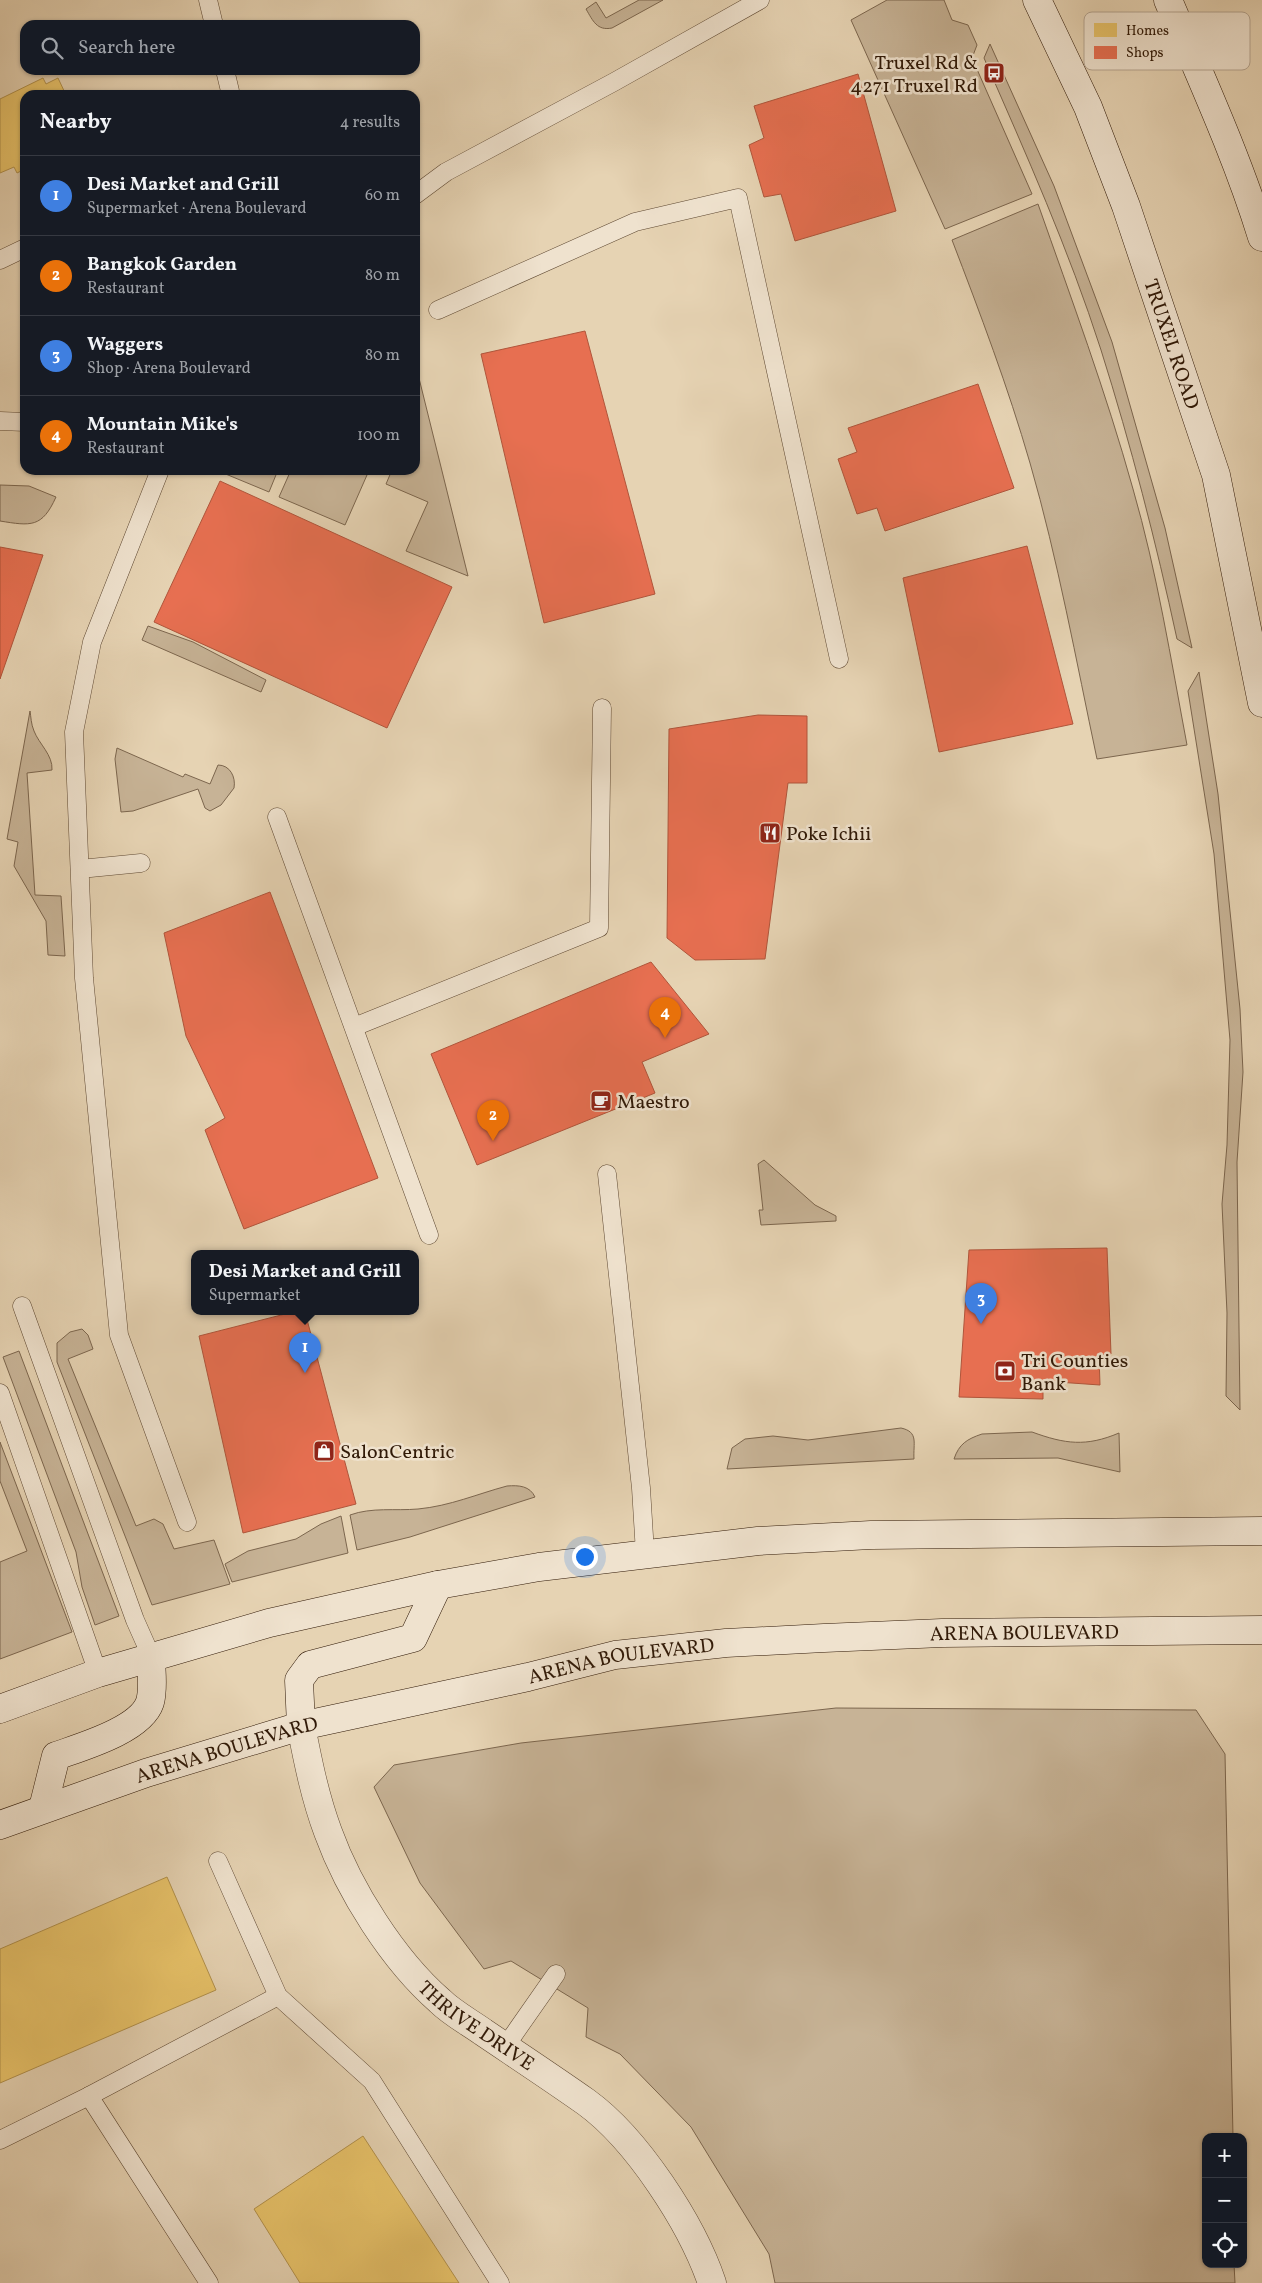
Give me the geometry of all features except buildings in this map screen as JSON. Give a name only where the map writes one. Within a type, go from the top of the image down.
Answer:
[{"type":"main road","name":"TRUXEL ROAD","points":[[1037,0],[1088,107],[1126,206],[1216,474],[1262,702]]},
{"type":"main road","points":[[1168,0],[1173,12]]},
{"type":"main road","points":[[1197,70],[1237,166],[1262,236]]},
{"type":"main road","points":[[0,1709],[98,1672],[269,1623],[438,1585],[522,1569],[758,1541],[871,1535],[1262,1531]]},
{"type":"main road","name":"THRIVE DRIVE","points":[[438,1585],[413,1638],[310,1665],[299,1680],[301,1726],[312,1779],[329,1834],[344,1868],[362,1901],[410,1969],[440,2002],[587,2104],[640,2154],[676,2209],[705,2263],[712,2283]]},
{"type":"main road","name":"ARENA BOULEVARD","points":[[0,1825],[43,1808],[146,1773],[301,1726],[518,1679],[615,1655],[726,1643],[932,1634],[1262,1630]]},
{"type":"main road","points":[[43,1808],[56,1756],[110,1736],[144,1714],[151,1693],[151,1656]]},
{"type":"lane","points":[[208,0],[213,20]]},
{"type":"lane","points":[[420,191],[446,172],[614,82],[760,0]]},
{"type":"lane","points":[[226,75],[230,90]]},
{"type":"lane","points":[[438,310],[635,222],[738,198],[839,659]]},
{"type":"lane","points":[[0,260],[20,250]]},
{"type":"lane","points":[[0,421],[20,422]]},
{"type":"lane","points":[[158,475],[92,642],[74,732],[84,978],[119,1335],[187,1522]]},
{"type":"lane","points":[[354,1027],[599,928],[602,708]]},
{"type":"lane","points":[[277,817],[429,1235]]},
{"type":"lane","points":[[80,869],[141,863]]},
{"type":"lane","points":[[606,1174],[641,1488],[645,1553]]},
{"type":"lane","points":[[22,1306],[135,1620],[151,1656]]},
{"type":"lane","points":[[0,1393],[98,1672]]},
{"type":"lane","points":[[218,1861],[278,1996],[372,2081],[500,2283]]},
{"type":"lane","points":[[505,2047],[556,1974]]},
{"type":"lane","points":[[0,2140],[89,2096],[278,1996]]},
{"type":"lane","points":[[89,2096],[209,2283]]},
{"type":"shaded area","points":[[639,0],[663,0],[607,29],[596,24],[586,9],[596,2],[606,18]]},
{"type":"shaded area","points":[[887,0],[944,0],[952,20],[968,25],[977,45],[972,58],[1032,194],[945,229],[851,20]]},
{"type":"shaded area","points":[[990,44],[1054,186],[1112,342],[1165,528],[1192,648],[1177,639],[1142,494],[1101,350],[1061,239],[984,58]]},
{"type":"shaded area","points":[[1038,204],[1100,381],[1142,520],[1187,745],[1097,759],[1058,573],[1030,463],[1003,378],[952,240]]},
{"type":"shaded area","points":[[420,382],[468,576],[406,551],[428,502],[386,484],[390,475],[420,475]]},
{"type":"shaded area","points":[[228,475],[276,475],[269,492]]},
{"type":"shaded area","points":[[289,475],[367,475],[345,525],[279,497]]},
{"type":"shaded area","points":[[0,485],[29,486],[56,497],[46,515],[40,520],[28,524],[0,521]]},
{"type":"shaded area","points":[[148,626],[193,642],[266,680],[261,692],[142,640]]},
{"type":"shaded area","points":[[1199,672],[1218,794],[1240,1009],[1243,1072],[1237,1162],[1240,1410],[1226,1396],[1227,1313],[1222,1204],[1227,1145],[1230,1040],[1214,854],[1188,691]]},
{"type":"shaded area","points":[[30,711],[36,736],[52,765],[52,770],[27,773],[35,895],[61,896],[65,956],[48,955],[46,921],[14,866],[18,842],[7,839]]},
{"type":"shaded area","points":[[117,748],[183,777],[185,774],[210,784],[218,765],[226,767],[233,776],[234,788],[221,805],[210,811],[205,808],[198,789],[133,811],[121,812],[115,759]]},
{"type":"shaded area","points":[[764,1160],[815,1205],[836,1216],[836,1221],[761,1225],[759,1210],[763,1210],[758,1164]]},
{"type":"shaded area","points":[[82,1329],[88,1335],[93,1349],[68,1359],[136,1526],[154,1519],[163,1524],[174,1549],[214,1540],[230,1584],[152,1605],[57,1362],[57,1343],[70,1332]]},
{"type":"shaded area","points":[[19,1351],[119,1616],[95,1625],[82,1587],[76,1552],[3,1357]]},
{"type":"shaded area","points":[[901,1428],[913,1435],[914,1459],[727,1469],[732,1448],[745,1439],[773,1436],[808,1440]]},
{"type":"shaded area","points":[[1032,1432],[1055,1439],[1076,1442],[1096,1440],[1119,1433],[1120,1472],[1058,1458],[954,1459],[958,1449],[964,1443],[982,1434]]},
{"type":"shaded area","points":[[0,1442],[72,1632],[0,1659],[0,1562],[27,1551],[0,1481]]},
{"type":"shaded area","points":[[507,1486],[527,1488],[535,1497],[410,1537],[357,1550],[350,1515],[375,1510],[409,1510],[452,1503]]},
{"type":"shaded area","points":[[341,1516],[348,1553],[232,1582],[225,1564],[248,1551],[296,1539],[321,1524]]},
{"type":"shaded area","points":[[836,1708],[1196,1710],[1225,1754],[1233,2133],[1202,2133],[1202,2268],[1234,2268],[1235,2283],[775,2283],[769,2254],[691,2127],[620,2054],[586,2037],[588,2008],[511,1961],[484,1969],[420,1883],[374,1787],[394,1765],[521,1743]]},
{"type":"place","name":"Truxel Rd & 4271 Truxel Rd","points":[[994,73]]},
{"type":"place","name":"Poke Ichii","points":[[770,833]]},
{"type":"place","name":"Mountain Mike's","points":[[665,1038]]},
{"type":"place","name":"Maestro","points":[[601,1101]]},
{"type":"place","name":"Bangkok Garden","points":[[493,1141]]},
{"type":"place","name":"Waggers","points":[[981,1324]]},
{"type":"place","name":"Tri Counties Bank","points":[[1005,1371]]},
{"type":"place","name":"Desi Market and Grill","points":[[305,1373]]},
{"type":"place","name":"SalonCentric","points":[[324,1451]]}]
